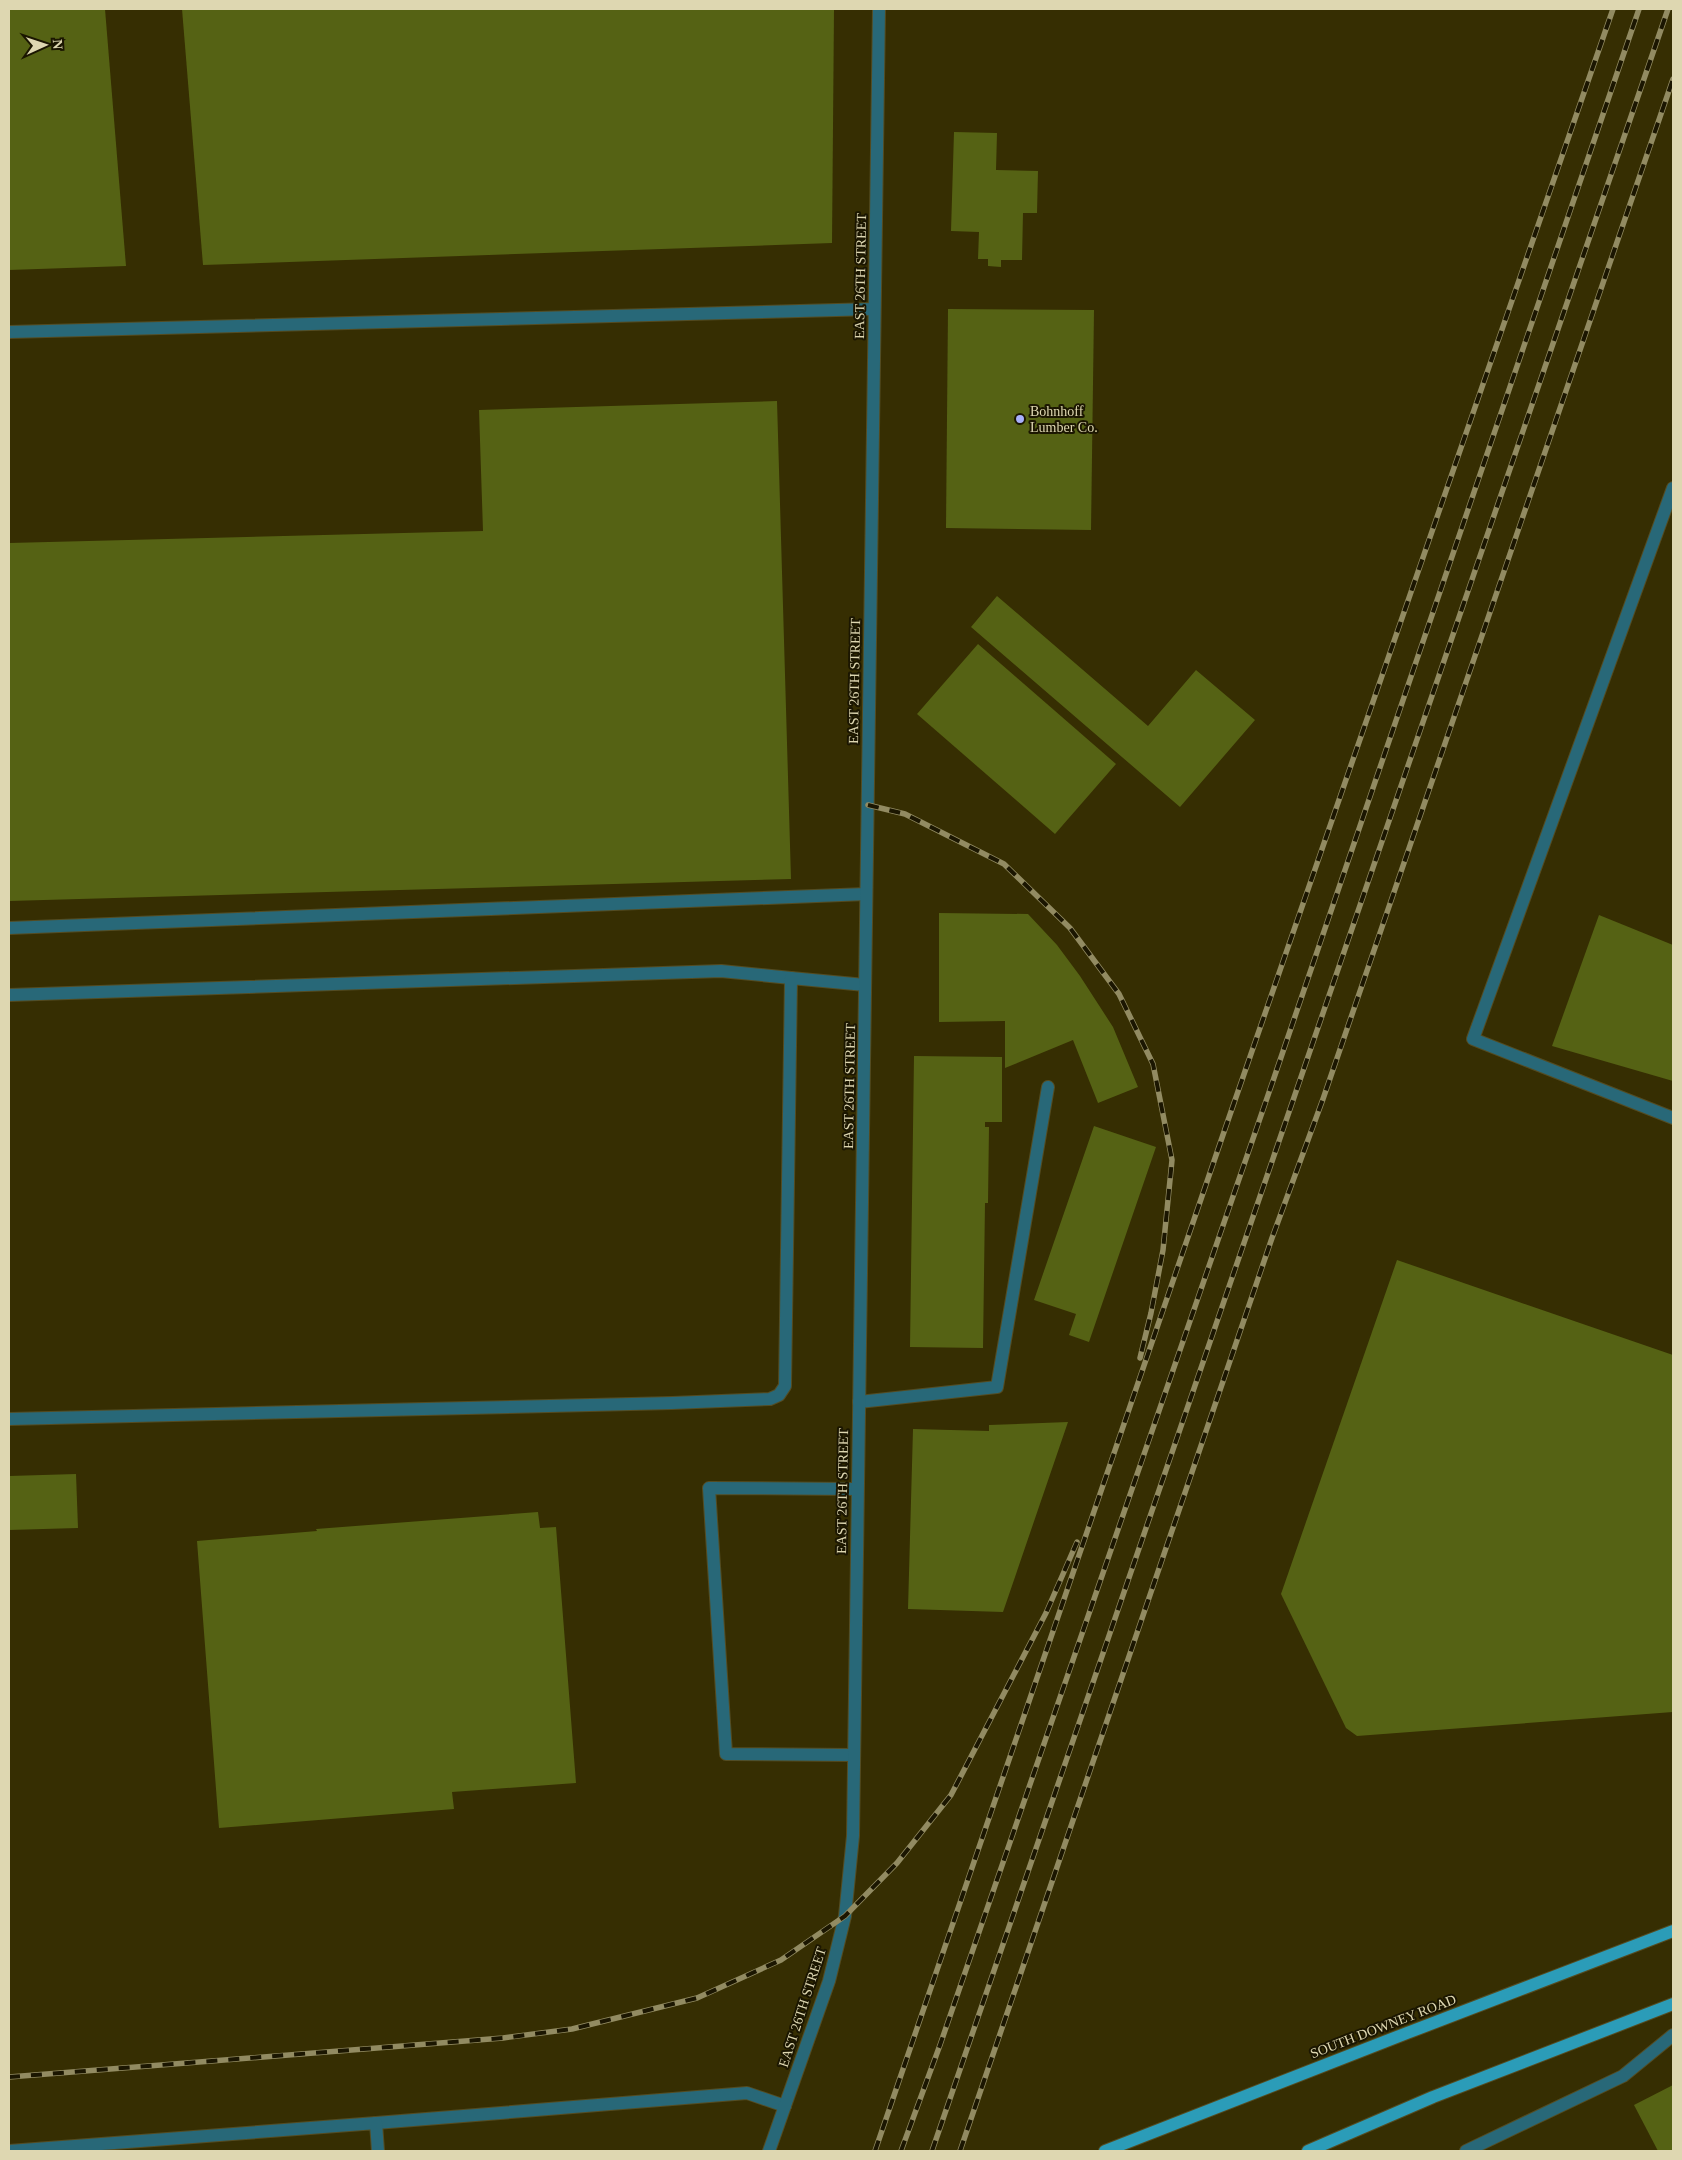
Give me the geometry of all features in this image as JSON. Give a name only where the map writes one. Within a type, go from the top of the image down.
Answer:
[{"type":"main road","name":"SOUTH DOWNEY ROAD","points":[[1105,2151],[1673,1931]]},
{"type":"main road","points":[[1308,2151],[1433,2097],[1673,2004]]},
{"type":"street","name":"EAST 26TH STREET","points":[[769,2151],[829,1981],[845,1916],[852,1836],[879,9]]},
{"type":"street","points":[[9,332],[874,309]]},
{"type":"street","points":[[1673,488],[1473,1039],[1673,1118]]},
{"type":"street","points":[[9,928],[866,894]]},
{"type":"street","points":[[9,995],[721,971],[865,985]]},
{"type":"street","points":[[9,1419],[672,1403],[770,1399],[779,1395],[785,1386],[791,978]]},
{"type":"street","points":[[859,1402],[997,1387],[1048,1087]]},
{"type":"street","points":[[854,1755],[726,1754],[709,1488],[857,1489]]},
{"type":"street","points":[[1466,2151],[1623,2076],[1673,2035]]},
{"type":"street","points":[[9,2151],[747,2093],[785,2106]]},
{"type":"street","points":[[376,2123],[378,2151]]},
{"type":"building","points":[[9,9],[105,9],[126,266],[9,270]]},
{"type":"building","points":[[182,9],[834,9],[832,243],[203,265]]},
{"type":"building","points":[[954,132],[997,133],[996,170],[1038,171],[1037,213],[1023,213],[1022,260],[1001,260],[1001,267],[988,266],[988,259],[978,259],[979,232],[951,231]]},
{"type":"building","name":"Bohnhoff Lumber Co.","points":[[948,309],[1094,310],[1091,530],[946,528]]},
{"type":"building","points":[[777,401],[791,879],[9,901],[9,543],[483,531],[479,410]]},
{"type":"building","points":[[997,596],[1148,726],[1196,670],[1255,720],[1180,807],[971,627]]},
{"type":"building","points":[[978,644],[1116,764],[1055,834],[917,714]]},
{"type":"building","points":[[939,913],[1028,914],[1057,945],[1080,976],[1113,1027],[1138,1087],[1098,1103],[1073,1040],[1005,1068],[1005,1021],[939,1022]]},
{"type":"building","points":[[1599,915],[1673,945],[1673,1081],[1552,1046]]},
{"type":"building","points":[[914,1056],[1002,1057],[1002,1122],[985,1122],[985,1127],[989,1127],[988,1203],[985,1203],[983,1348],[910,1347]]},
{"type":"building","points":[[1094,1126],[1156,1147],[1089,1342],[1069,1335],[1076,1314],[1034,1300]]},
{"type":"building","points":[[1397,1260],[1673,1355],[1673,1712],[1357,1736],[1346,1728],[1281,1594]]},
{"type":"building","points":[[1068,1422],[1003,1612],[908,1609],[913,1429],[989,1431],[989,1425]]},
{"type":"building","points":[[76,1474],[78,1528],[9,1530],[9,1476]]},
{"type":"building","points":[[538,1512],[540,1528],[556,1527],[576,1783],[452,1792],[454,1809],[219,1828],[197,1541],[317,1531],[316,1529]]},
{"type":"building","points":[[1673,2085],[1673,2151],[1658,2151],[1634,2105]]},
{"type":"railway","points":[[875,2151],[1225,1129],[1613,9]]},
{"type":"railway","points":[[901,2151],[940,2045],[1276,1072],[1639,9]]},
{"type":"railway","points":[[932,2151],[1668,9]]},
{"type":"railway","points":[[960,2151],[1272,1238],[1323,1099],[1673,79]]},
{"type":"railway","points":[[868,805],[905,814],[1004,864],[1070,928],[1119,994],[1153,1064],[1172,1160],[1163,1250],[1140,1358]]},
{"type":"railway","points":[[9,2077],[503,2038],[572,2029],[697,1998],[781,1960],[845,1916],[897,1863],[951,1795],[1046,1613],[1077,1542]]},
{"type":"place","name":"Bohnhoff Lumber Co.","points":[[1020,419]]}]
